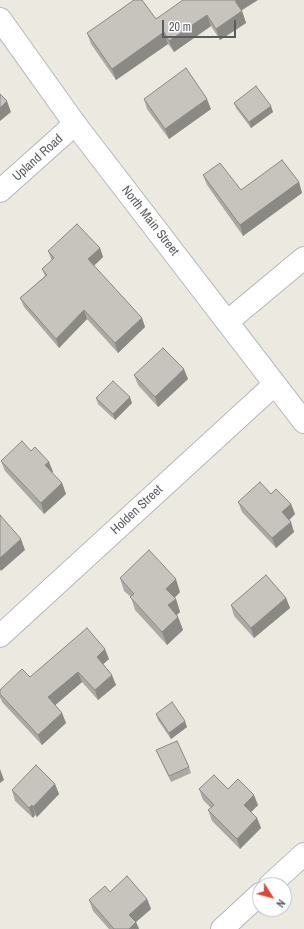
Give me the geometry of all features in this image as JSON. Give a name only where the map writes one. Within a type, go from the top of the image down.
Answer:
[{"type":"main road","name":"North Main Street","points":[[0,18],[75,124],[304,422]]},
{"type":"main road","name":"Upland Road","points":[[0,191],[75,124]]},
{"type":"main road","points":[[227,322],[304,258]]},
{"type":"main road","name":"Holden Street","points":[[0,636],[275,384]]},
{"type":"main road","points":[[279,877],[304,854]]},
{"type":"main road","points":[[222,929],[252,901]]},
{"type":"building","points":[[134,0],[142,0],[156,19],[183,0],[237,0],[235,1],[242,11],[216,29],[207,15],[169,41],[164,32],[112,69],[87,33]]},
{"type":"building","points":[[186,68],[207,99],[165,129],[144,99]]},
{"type":"building","points":[[256,86],[271,106],[249,122],[234,103]]},
{"type":"building","points":[[0,94],[7,101],[0,108]]},
{"type":"building","points":[[282,160],[299,182],[240,225],[203,175],[220,163],[241,190]]},
{"type":"building","points":[[77,224],[100,248],[88,259],[142,318],[115,343],[84,310],[56,339],[20,298],[47,275],[42,269],[54,258],[48,251]]},
{"type":"building","points":[[163,348],[184,369],[155,397],[134,375]]},
{"type":"building","points":[[113,381],[130,397],[113,414],[96,398]]},
{"type":"building","points":[[22,441],[31,451],[35,447],[49,462],[45,465],[62,483],[41,503],[1,461]]},
{"type":"building","points":[[260,482],[271,494],[276,489],[291,504],[282,512],[291,522],[272,538],[238,502]]},
{"type":"building","points":[[0,515],[21,539],[0,558]]},
{"type":"building","points":[[149,550],[176,579],[166,589],[176,599],[168,605],[178,617],[162,632],[130,597],[134,594],[120,578]]},
{"type":"building","points":[[266,575],[286,598],[251,628],[231,605]]},
{"type":"building","points":[[87,628],[105,649],[97,657],[112,675],[95,690],[78,672],[48,697],[62,713],[38,735],[0,694],[0,690],[22,669],[30,677]]},
{"type":"building","points":[[172,702],[185,721],[169,733],[156,714]]},
{"type":"building","points":[[177,741],[189,767],[169,776],[156,750]]},
{"type":"building","points":[[36,765],[55,784],[33,807],[32,805],[29,808],[12,790]]},
{"type":"building","points":[[214,775],[228,789],[238,779],[254,795],[244,805],[257,818],[237,839],[208,810],[214,805],[199,789]]},
{"type":"building","points":[[127,876],[147,899],[129,915],[136,922],[129,929],[114,929],[89,900],[105,886],[110,892]]}]
